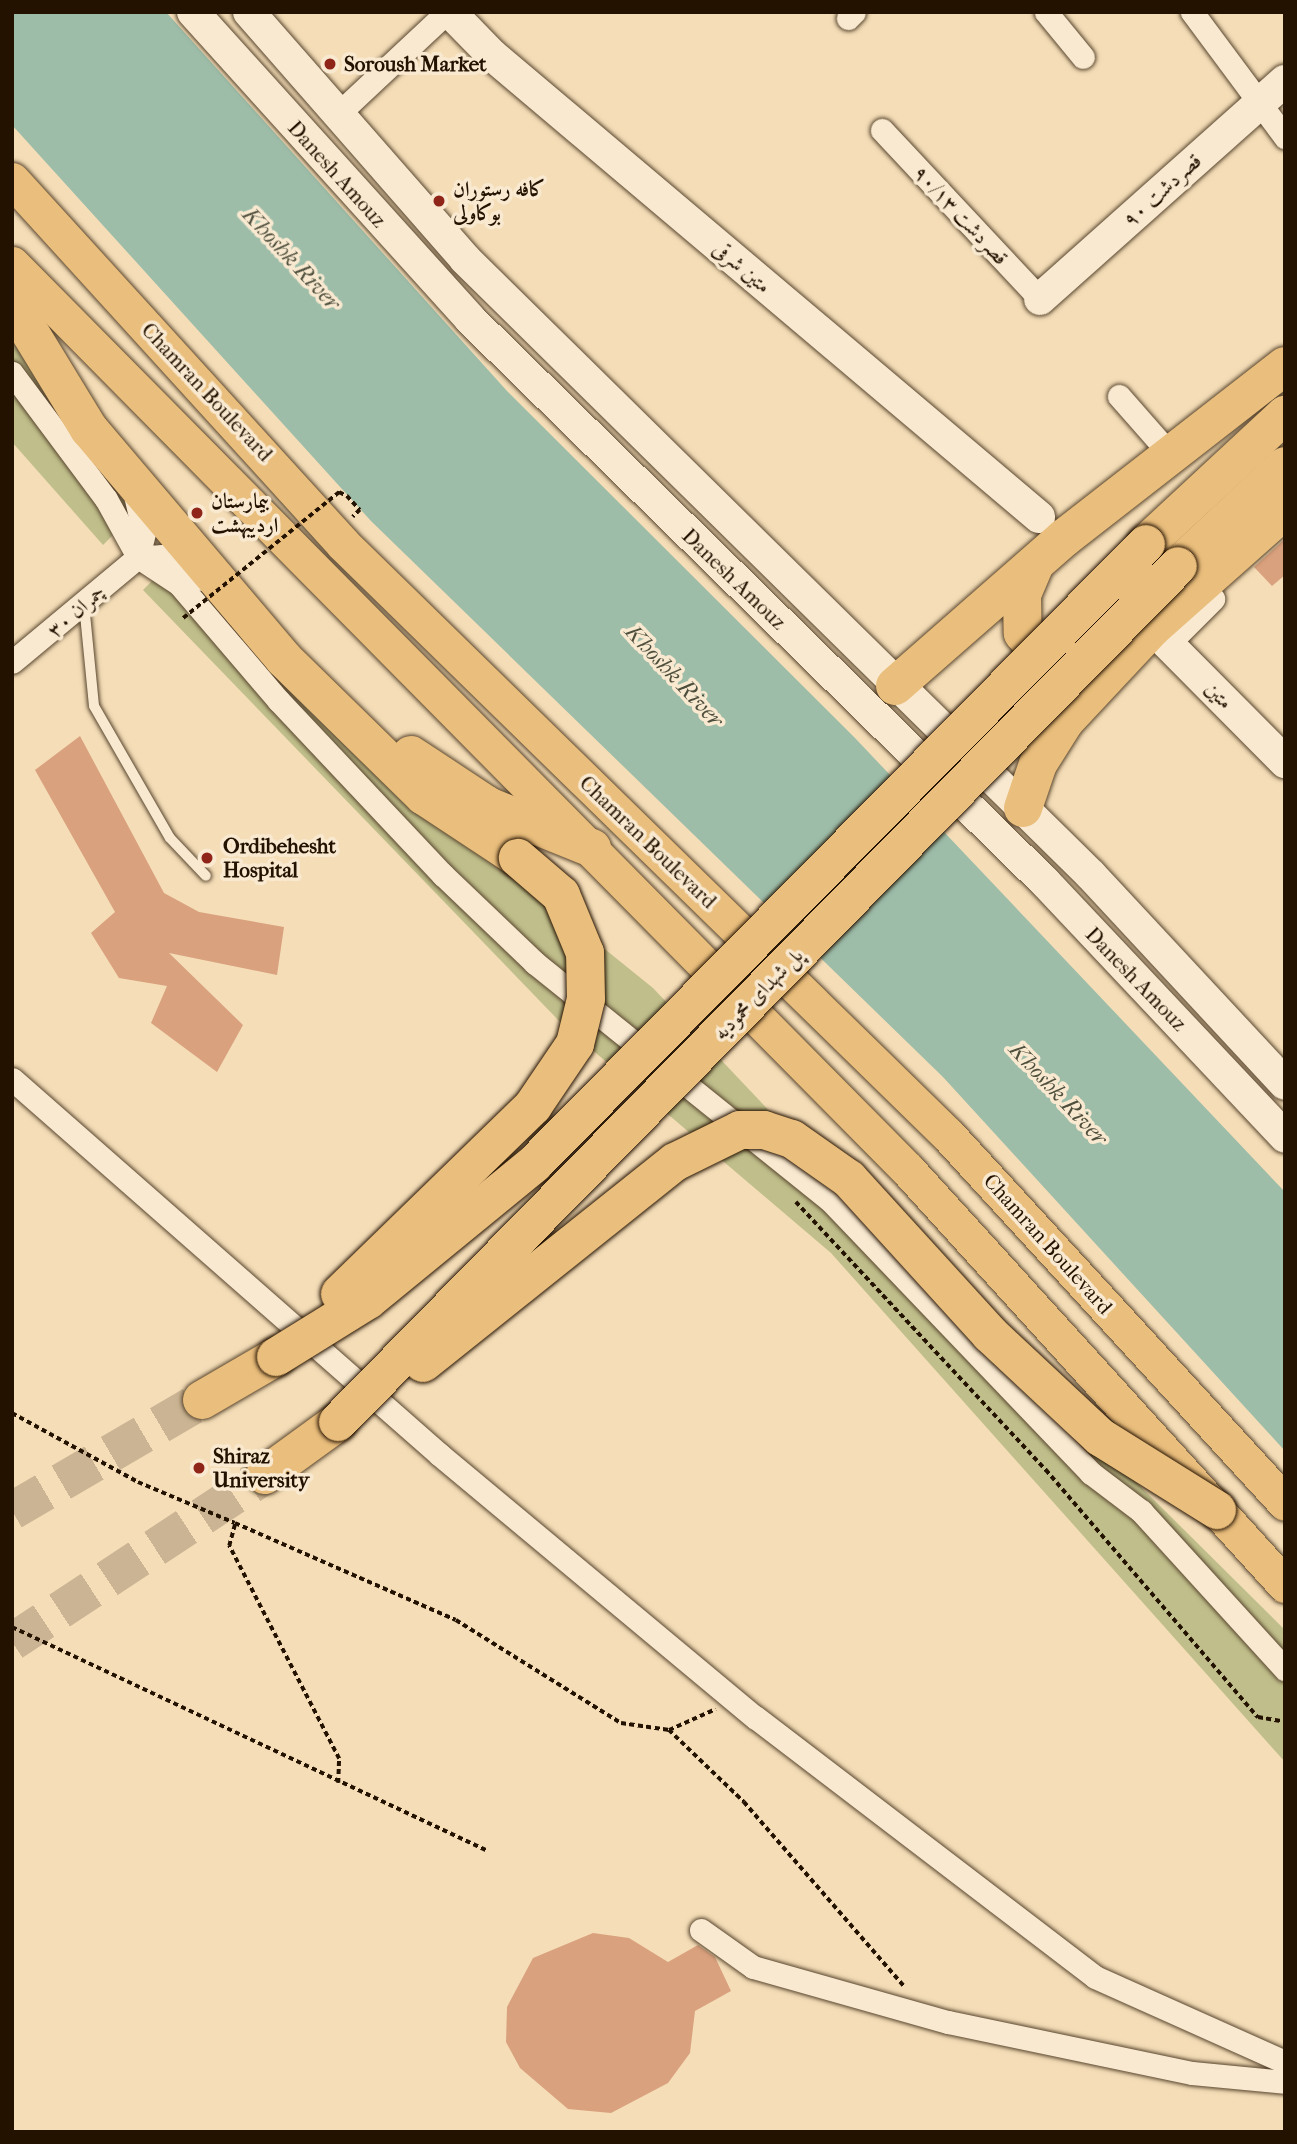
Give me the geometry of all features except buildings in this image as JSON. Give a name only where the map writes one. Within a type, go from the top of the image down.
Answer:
[{"type":"highway","points":[[12,303],[89,429],[284,659],[424,796],[549,879],[578,932],[586,999],[575,1044],[548,1088],[479,1164],[276,1357],[202,1401]]},
{"type":"highway","points":[[895,686],[1035,562],[1285,366]]},
{"type":"highway","name":"پل شهدای محمودیه","points":[[276,1357],[368,1300],[534,1164],[1146,544],[1285,415]]},
{"type":"highway","name":"پل شهدای محمودیه","points":[[338,1422],[1178,566],[1285,466]]},
{"type":"highway","points":[[1023,808],[1038,764],[1065,721],[1285,510]]},
{"type":"highway","points":[[1035,562],[1019,614],[1023,634],[1045,659],[1096,665],[1151,640]]},
{"type":"highway","points":[[318,695],[491,807],[592,848]]},
{"type":"highway","points":[[265,1475],[448,1346],[566,1244],[675,1162],[740,1130],[764,1130],[792,1139],[849,1179],[990,1334],[1100,1437],[1217,1510]]},
{"type":"main road","name":"Danesh Amouz","points":[[192,12],[470,318],[1045,883],[1285,1137]]},
{"type":"main road","name":"Danesh Amouz","points":[[248,12],[465,259],[895,686],[1023,808],[1285,1084]]},
{"type":"main road","name":"متین شرقی","points":[[448,12],[492,55],[1039,517]]},
{"type":"main road","name":"۹۰ قصردشت","points":[[1040,299],[1285,81]]},
{"type":"main road","name":"Chamran Boulevard","points":[[12,180],[343,544],[948,1135],[1285,1503]]},
{"type":"main road","name":"Chamran Boulevard","points":[[12,264],[227,488],[592,848],[908,1170],[1285,1585]]},
{"type":"main road","name":"متین","points":[[1151,640],[1285,762]]},
{"type":"street","points":[[339,113],[448,12]]},
{"type":"street","points":[[1046,12],[1083,57]]},
{"type":"street","points":[[1192,12],[1285,137]]},
{"type":"street","name":"۹۰/۱۳ قصردشت","points":[[882,130],[1040,299]]},
{"type":"street","points":[[12,373],[106,499],[138,557],[180,584],[288,711],[535,962],[792,1173],[829,1199],[967,1337],[1091,1473],[1141,1511],[1285,1669]]},
{"type":"street","points":[[1119,396],[1170,454]]},
{"type":"street","points":[[89,429],[143,510],[138,557]]},
{"type":"street","points":[[138,557],[162,556],[187,566],[284,659]]},
{"type":"street","name":"۳۰ چمران","points":[[12,662],[138,557]]},
{"type":"street","points":[[1151,640],[1213,599]]},
{"type":"street","points":[[12,1079],[122,1181],[732,1699],[1095,1977],[1285,2062]]},
{"type":"street","points":[[701,1930],[753,1967],[931,2017],[1192,2073],[1285,2082]]},
{"type":"lane","points":[[84,604],[94,706],[170,838],[206,876]]},
{"type":"path","points":[[184,618],[339,492],[347,495]]},
{"type":"path","points":[[792,1173],[787,1192],[1046,1470],[1258,1717],[1285,1722]]},
{"type":"path","points":[[12,1413],[138,1482],[456,1620],[621,1723],[669,1730],[732,1699]]},
{"type":"path","points":[[235,1523],[229,1546],[339,1759],[338,1783]]},
{"type":"path","points":[[12,1627],[338,1783],[486,1850]]},
{"type":"path","points":[[669,1730],[744,1802],[931,2017]]},
{"type":"shaded area","points":[[12,336],[123,495],[129,519],[103,545],[12,442]]},
{"type":"shaded area","points":[[166,567],[218,607],[518,879],[653,988],[883,1231],[1285,1630],[1285,1762],[831,1253],[563,1025],[143,590]]},
{"type":"water","name":"Khoshk River","points":[[12,12],[166,12],[507,391],[855,738],[1285,1192],[1285,1451],[943,1077],[371,521],[12,125]]},
{"type":"tunnel","points":[[12,1511],[202,1400]]},
{"type":"tunnel","points":[[12,1642],[265,1475]]},
{"type":"place","name":"Soroush Market","points":[[330,64]]},
{"type":"place","name":"کافه رستوران بوکاولی","points":[[439,201]]},
{"type":"place","name":"بیمارستان اردیبهشت","points":[[197,513]]},
{"type":"place","name":"Ordibehesht Hospital","points":[[207,858]]},
{"type":"place","name":"Shiraz University","points":[[199,1468]]}]
